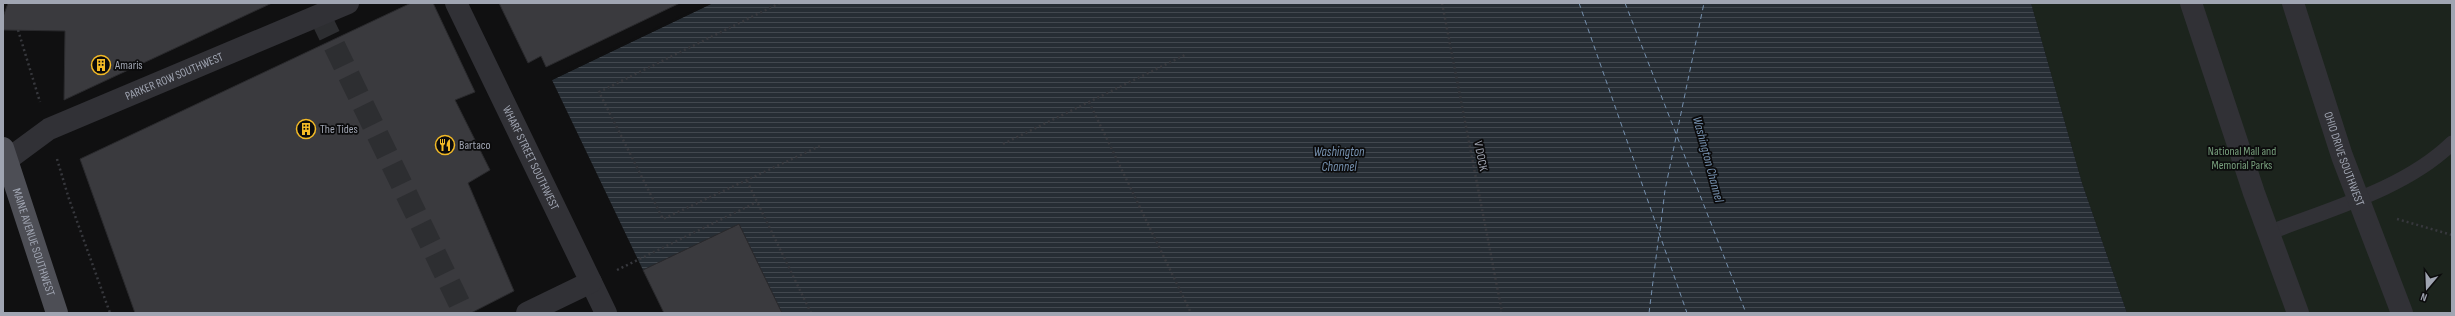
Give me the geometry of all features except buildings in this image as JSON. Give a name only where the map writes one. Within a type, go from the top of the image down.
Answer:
[{"type":"main road","name":"MAINE AVENUE SOUTHWEST","points":[[4,158],[57,313]]},
{"type":"street","name":"PARKER ROW SOUTHWEST","points":[[4,158],[49,129],[348,3]]},
{"type":"street","name":"WHARF STREET SOUTHWEST","points":[[456,3],[606,313]]},
{"type":"street","points":[[2190,3],[2268,233],[2298,313]]},
{"type":"street","name":"OHIO DRIVE SOUTHWEST","points":[[2293,3],[2357,198],[2402,313]]},
{"type":"street","points":[[527,313],[591,282]]},
{"type":"lane","points":[[2268,233],[2357,198],[2428,164],[2452,143]]},
{"type":"path","points":[[780,3],[599,92],[663,219],[820,146]]},
{"type":"path","name":"V DOCK","points":[[1442,3],[1501,312]]},
{"type":"path","points":[[18,30],[69,199],[110,313]]},
{"type":"path","points":[[1003,144],[1188,54]]},
{"type":"path","points":[[1089,102],[1191,313]]},
{"type":"path","points":[[747,180],[811,313]]},
{"type":"path","points":[[638,260],[757,202]]},
{"type":"path","points":[[2396,219],[2452,235]]},
{"type":"green space","name":"National Mall and Memorial Parks","points":[[2031,3],[2452,3],[2452,313],[2127,313],[2082,183]]},
{"type":"water","name":"Washington Channel","points":[[713,3],[2031,3],[2082,183],[2127,313],[782,313],[739,224],[643,270],[552,80]]},
{"type":"pier","points":[[708,3],[713,3],[552,80],[551,78]]},
{"type":"ferry route","points":[[1579,3],[1687,313]]},
{"type":"ferry route","points":[[1625,3],[1746,313]]},
{"type":"ferry route","points":[[1660,231],[1665,190],[1704,3]]},
{"type":"ferry route","points":[[1649,313],[1659,234]]},
{"type":"tunnel","points":[[320,16],[464,313]]},
{"type":"place","name":"Amaris","points":[[101,65]]},
{"type":"place","name":"The Tides","points":[[306,129]]},
{"type":"place","name":"Bartaco","points":[[445,145]]}]
